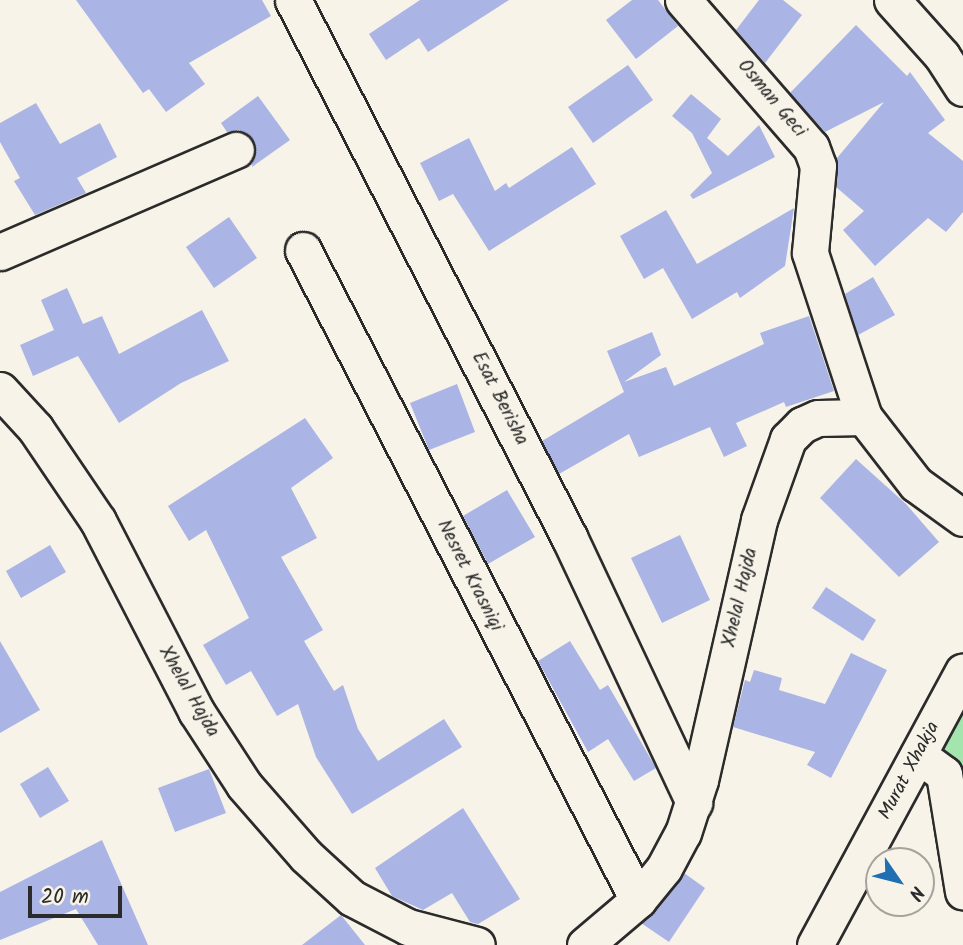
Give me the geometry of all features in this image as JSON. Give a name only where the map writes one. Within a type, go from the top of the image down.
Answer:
[{"type":"street","name":"Esat Berisha","points":[[293,0],[569,537],[694,803]]},
{"type":"street","name":"Osman Geci","points":[[683,0],[811,147],[818,166],[810,253],[864,417]]},
{"type":"street","points":[[892,0],[942,56],[963,88]]},
{"type":"street","points":[[0,252],[236,150]]},
{"type":"street","name":"Nesret Krasniqi","points":[[303,250],[638,900]]},
{"type":"street","name":"Xhelal Hajda","points":[[0,390],[34,428],[98,521],[197,711],[244,785],[306,856],[352,898],[408,927],[477,945]]},
{"type":"street","name":"Xhelal Hajda","points":[[585,945],[638,900],[664,868],[694,803],[759,520],[779,457],[802,425],[829,417],[864,417]]},
{"type":"street","points":[[864,417],[916,485],[963,518]]},
{"type":"street","name":"Murat Xhakja","points":[[815,945],[963,671]]},
{"type":"street","points":[[918,755],[944,774],[963,891]]},
{"type":"green space","points":[[963,688],[963,773],[935,744]]},
{"type":"building","points":[[76,0],[262,0],[271,16],[189,63],[205,84],[166,112],[149,89],[143,93]]},
{"type":"building","points":[[420,0],[509,0],[428,52],[419,38],[386,60],[369,34]]},
{"type":"building","points":[[632,0],[658,0],[678,26],[636,59],[606,20]]},
{"type":"building","points":[[759,0],[783,0],[802,15],[765,63],[736,30]]},
{"type":"building","points":[[856,25],[907,76],[910,72],[945,120],[928,133],[963,161],[963,212],[946,232],[928,218],[875,266],[843,230],[864,211],[836,187],[837,158],[884,102],[825,132],[790,93]]},
{"type":"building","points":[[628,65],[653,100],[593,143],[568,107]]},
{"type":"building","points":[[691,94],[721,119],[707,138],[728,156],[759,125],[775,157],[693,199],[690,195],[712,173],[692,133],[672,116]]},
{"type":"building","points":[[258,96],[290,140],[252,167],[254,141],[239,130],[227,132],[221,123]]},
{"type":"building","points":[[36,103],[60,144],[100,123],[117,157],[77,178],[86,193],[35,215],[14,181],[20,178],[0,142],[0,123]]},
{"type":"building","points":[[469,138],[495,191],[506,183],[509,188],[572,147],[596,184],[489,251],[453,194],[439,201],[420,163]]},
{"type":"building","points":[[794,208],[785,266],[740,298],[737,292],[692,319],[663,268],[644,279],[620,236],[666,210],[697,264]]},
{"type":"building","points":[[229,217],[257,258],[214,288],[186,247]]},
{"type":"building","points":[[873,277],[895,315],[858,335],[845,294]]},
{"type":"building","points":[[67,288],[83,324],[102,316],[119,354],[202,310],[229,361],[181,383],[119,423],[78,356],[33,376],[20,345],[54,330],[41,300]]},
{"type":"building","points":[[809,316],[834,391],[786,407],[784,402],[736,423],[747,446],[724,457],[710,427],[639,457],[629,434],[559,474],[542,441],[624,392],[607,351],[652,332],[661,355],[624,382],[666,367],[674,386],[764,344],[760,333]]},
{"type":"building","points":[[457,384],[475,432],[429,450],[410,403]]},
{"type":"building","points":[[305,418],[333,458],[291,488],[317,538],[281,557],[323,630],[304,641],[334,691],[343,685],[358,729],[378,761],[444,719],[462,747],[352,814],[316,757],[298,704],[277,716],[251,671],[226,685],[203,645],[249,618],[206,530],[189,541],[168,506]]},
{"type":"building","points":[[856,459],[906,504],[939,542],[899,577],[820,498]]},
{"type":"building","points":[[507,490],[535,537],[488,564],[463,516]]},
{"type":"building","points":[[680,535],[710,600],[662,623],[631,558]]},
{"type":"building","points":[[50,545],[66,572],[21,598],[6,571]]},
{"type":"building","points":[[826,587],[876,620],[863,641],[812,608]]},
{"type":"building","points":[[0,641],[40,710],[0,733]]},
{"type":"building","points":[[570,641],[600,690],[608,685],[656,768],[634,781],[608,739],[588,752],[538,661]]},
{"type":"building","points":[[851,653],[887,670],[831,778],[807,765],[815,752],[733,727],[745,680],[750,682],[754,670],[782,678],[779,690],[825,704]]},
{"type":"building","points":[[48,767],[69,801],[40,818],[20,784]]},
{"type":"building","points":[[209,769],[226,813],[175,832],[158,788]]},
{"type":"building","points":[[463,808],[520,899],[478,924],[470,922],[452,893],[423,910],[392,896],[375,868]]},
{"type":"building","points":[[102,840],[148,945],[98,945],[76,909],[0,940],[0,892]]},
{"type":"building","points":[[684,873],[705,888],[669,942],[641,923]]},
{"type":"building","points":[[341,915],[365,945],[302,945]]}]
